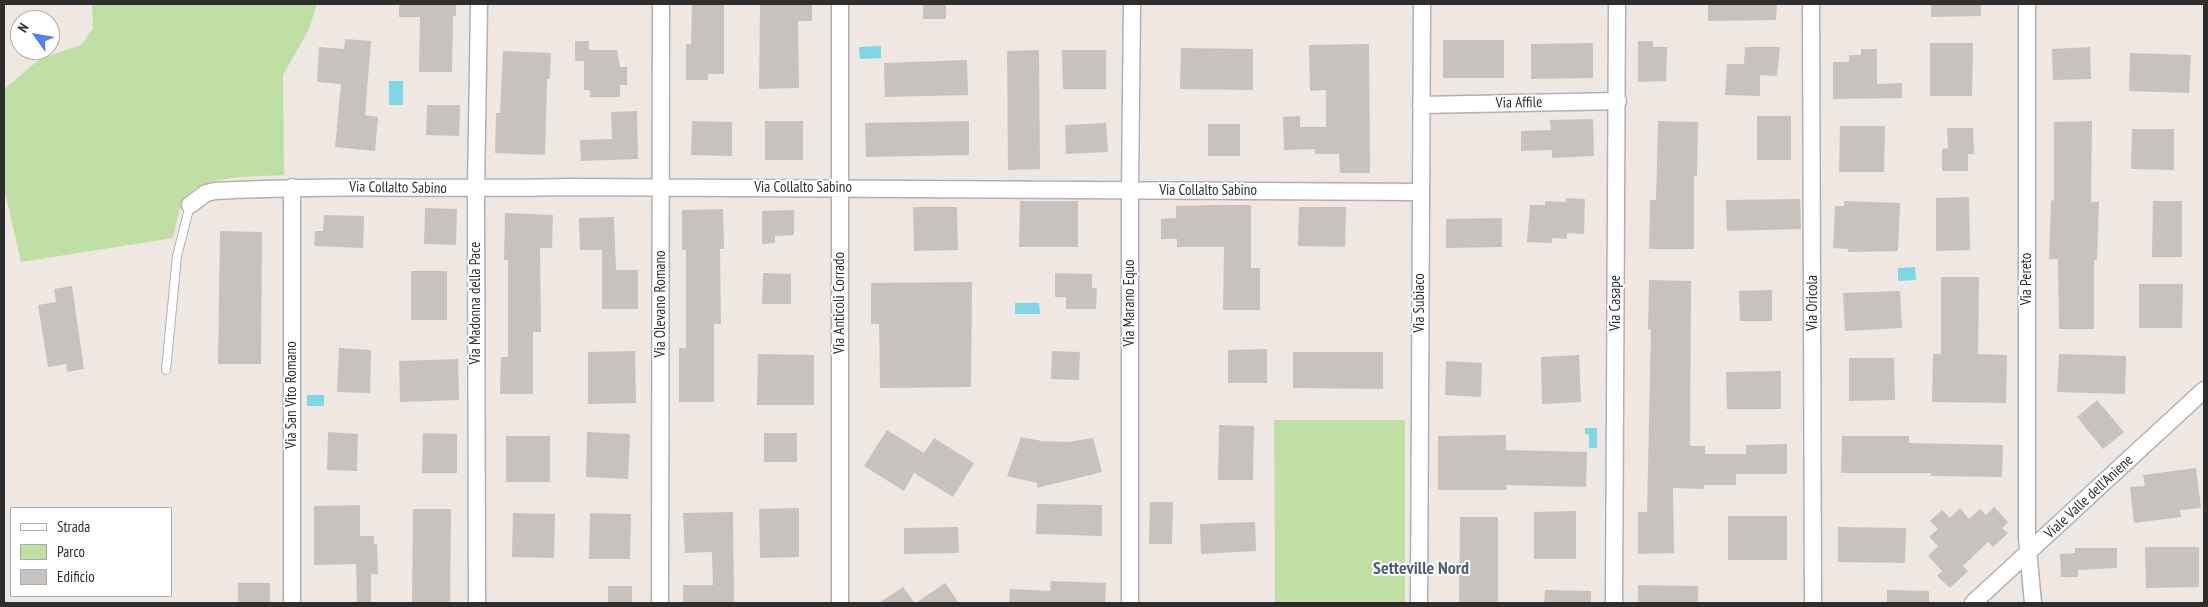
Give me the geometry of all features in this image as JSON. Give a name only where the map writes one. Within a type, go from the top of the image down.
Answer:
[{"type":"street","name":"Via Madonna della Pace","points":[[477,603],[476,189],[479,4]]},
{"type":"street","name":"Via Olevano Romano","points":[[660,603],[661,4]]},
{"type":"street","name":"Via Anticoli Corrado","points":[[840,4],[840,603]]},
{"type":"street","name":"Via Marano Equo","points":[[1130,603],[1132,4]]},
{"type":"street","name":"Via Subiaco","points":[[1419,603],[1422,4]]},
{"type":"street","name":"Via Casape","points":[[1614,603],[1617,4]]},
{"type":"street","name":"Via Oricola","points":[[1811,4],[1813,603]]},
{"type":"street","name":"Via Pereto","points":[[2027,4],[2027,555],[2033,603]]},
{"type":"street","name":"Via Affile","points":[[1421,105],[1618,101]]},
{"type":"street","name":"Via Collalto Sabino","points":[[190,205],[198,197],[215,191],[292,186],[476,189],[840,188],[1420,192]]},
{"type":"street","name":"Via San Vito Romano","points":[[292,186],[292,603]]},
{"type":"street","name":"Viale Valle dell'Aniene","points":[[1973,603],[2204,390]]},
{"type":"lane","points":[[166,370],[177,256],[190,205]]},
{"type":"green space","points":[[92,4],[317,4],[309,29],[283,75],[284,175],[214,181],[190,192],[183,201],[173,238],[21,262],[4,188],[4,89],[39,60],[60,60],[60,52],[81,45],[93,28]]},
{"type":"green space","points":[[1274,420],[1405,420],[1405,603],[1275,603]]},
{"type":"water","points":[[881,46],[881,58],[860,59],[859,47]]},
{"type":"water","points":[[389,81],[403,81],[403,105],[389,105]]},
{"type":"water","points":[[1915,267],[1916,280],[1898,281],[1898,268]]},
{"type":"water","points":[[1015,303],[1039,303],[1040,314],[1015,314]]},
{"type":"water","points":[[307,395],[324,395],[324,406],[307,406]]},
{"type":"water","points":[[1585,428],[1597,428],[1597,448],[1589,448],[1589,434],[1585,434]]},
{"type":"building","points":[[399,4],[456,4],[456,16],[453,16],[452,72],[419,72],[420,17],[399,17]]},
{"type":"building","points":[[692,4],[724,4],[724,74],[708,74],[708,80],[686,80],[686,44],[691,44]]},
{"type":"building","points":[[760,4],[812,4],[812,21],[798,21],[799,88],[759,89]]},
{"type":"building","points":[[923,4],[946,4],[946,19],[923,19]]},
{"type":"building","points":[[1708,4],[1777,4],[1776,20],[1708,21]]},
{"type":"building","points":[[1931,4],[1981,4],[1981,16],[1931,17]]},
{"type":"building","points":[[345,39],[371,41],[365,115],[378,117],[375,151],[335,147],[341,84],[317,82],[319,47],[344,49]]},
{"type":"building","points":[[1443,40],[1504,40],[1504,78],[1443,78]]},
{"type":"building","points":[[575,41],[589,41],[589,50],[617,50],[620,67],[627,67],[627,85],[620,85],[620,97],[590,97],[590,90],[584,90],[584,61],[575,61]]},
{"type":"building","points":[[1638,41],[1653,41],[1653,47],[1667,47],[1666,81],[1638,82]]},
{"type":"building","points":[[1593,43],[1593,78],[1531,79],[1531,44]]},
{"type":"building","points":[[1930,43],[1973,43],[1972,96],[1930,96]]},
{"type":"building","points":[[1369,44],[1370,173],[1340,173],[1339,154],[1315,154],[1315,149],[1284,150],[1283,117],[1300,116],[1300,127],[1326,127],[1326,90],[1310,91],[1309,45]]},
{"type":"building","points":[[1745,47],[1780,47],[1777,76],[1760,75],[1760,96],[1725,95],[1727,64],[1744,64]]},
{"type":"building","points":[[2090,47],[2091,79],[2053,80],[2052,49]]},
{"type":"building","points":[[1181,48],[1253,49],[1253,90],[1180,89]]},
{"type":"building","points":[[1861,49],[1877,49],[1877,84],[1902,83],[1902,98],[1833,99],[1833,62],[1849,62],[1849,55],[1861,55]]},
{"type":"building","points":[[1039,50],[1040,169],[1008,170],[1007,51]]},
{"type":"building","points":[[1062,50],[1106,50],[1106,89],[1063,89]]},
{"type":"building","points":[[503,51],[551,53],[550,79],[547,79],[545,155],[495,153],[496,113],[500,113]]},
{"type":"building","points":[[2130,53],[2191,55],[2189,93],[2129,91]]},
{"type":"building","points":[[967,60],[968,95],[885,97],[884,63]]},
{"type":"building","points":[[427,105],[460,105],[459,136],[426,135]]},
{"type":"building","points":[[637,111],[638,159],[581,161],[580,140],[612,139],[611,112]]},
{"type":"building","points":[[1757,116],[1791,116],[1791,160],[1757,160]]},
{"type":"building","points":[[1593,119],[1594,156],[1552,158],[1552,150],[1521,151],[1521,131],[1551,130],[1550,120]]},
{"type":"building","points":[[692,121],[732,122],[732,156],[691,155]]},
{"type":"building","points":[[765,121],[803,121],[803,160],[765,160]]},
{"type":"building","points":[[969,121],[969,155],[866,157],[865,123]]},
{"type":"building","points":[[1658,121],[1698,122],[1697,176],[1694,176],[1694,249],[1649,249],[1650,200],[1656,200]]},
{"type":"building","points":[[2092,121],[2091,202],[2099,202],[2097,260],[2094,260],[2094,329],[2059,329],[2058,259],[2049,259],[2051,200],[2054,201],[2054,122]]},
{"type":"building","points":[[1106,123],[1108,152],[1066,154],[1065,125]]},
{"type":"building","points":[[1208,124],[1240,124],[1240,156],[1208,156]]},
{"type":"building","points":[[1840,126],[1885,126],[1884,172],[1839,172]]},
{"type":"building","points":[[1947,128],[1973,128],[1974,154],[1968,154],[1968,171],[1942,171],[1942,149],[1948,148]]},
{"type":"building","points":[[2132,129],[2174,129],[2174,170],[2131,169]]},
{"type":"building","points":[[1969,197],[1970,250],[1936,251],[1936,198]]},
{"type":"building","points":[[1566,198],[1585,199],[1584,234],[1567,233],[1567,239],[1552,238],[1552,243],[1527,242],[1530,205],[1545,205],[1545,201],[1566,202]]},
{"type":"building","points":[[1800,199],[1801,229],[1727,231],[1726,200]]},
{"type":"building","points":[[1020,201],[1078,201],[1078,247],[1019,247]]},
{"type":"building","points":[[1844,201],[1900,203],[1898,251],[1848,252],[1848,249],[1833,248],[1835,206],[1844,206]]},
{"type":"building","points":[[2153,201],[2182,201],[2182,257],[2152,257]]},
{"type":"building","points":[[1251,205],[1251,268],[1260,268],[1260,310],[1223,310],[1224,247],[1177,247],[1177,239],[1161,239],[1161,219],[1176,218],[1176,206]]},
{"type":"building","points":[[913,207],[957,207],[958,250],[914,251]]},
{"type":"building","points":[[1299,207],[1346,207],[1345,247],[1298,246]]},
{"type":"building","points":[[425,208],[457,209],[456,245],[424,244]]},
{"type":"building","points":[[723,209],[724,249],[720,249],[721,324],[714,324],[714,402],[679,402],[679,348],[686,348],[686,250],[682,250],[682,210]]},
{"type":"building","points":[[794,210],[794,235],[775,236],[775,243],[762,244],[762,211]]},
{"type":"building","points":[[505,213],[553,215],[552,248],[540,248],[541,332],[533,332],[533,394],[500,394],[501,357],[508,357],[508,260],[504,260]]},
{"type":"building","points":[[324,215],[364,216],[363,248],[314,246],[315,231],[323,231]]},
{"type":"building","points":[[614,217],[616,270],[638,270],[638,309],[602,309],[602,250],[580,250],[579,218]]},
{"type":"building","points":[[1502,218],[1502,247],[1446,248],[1446,219]]},
{"type":"building","points":[[220,231],[262,232],[261,364],[218,364]]},
{"type":"building","points":[[411,271],[447,271],[447,320],[411,320]]},
{"type":"building","points":[[763,273],[791,274],[791,304],[762,304]]},
{"type":"building","points":[[1055,273],[1092,274],[1092,288],[1097,288],[1096,309],[1066,309],[1066,297],[1055,297]]},
{"type":"building","points":[[1941,277],[1979,277],[1978,354],[2007,355],[2006,403],[1932,402],[1933,354],[1941,354]]},
{"type":"building","points":[[1649,280],[1691,281],[1690,446],[1705,446],[1705,454],[1746,454],[1746,445],[1787,444],[1787,474],[1736,474],[1736,485],[1704,485],[1704,489],[1673,488],[1674,553],[1638,554],[1638,512],[1647,512],[1651,330],[1648,329]]},
{"type":"building","points":[[972,282],[971,387],[880,388],[879,324],[871,324],[871,283]]},
{"type":"building","points":[[2139,284],[2183,284],[2182,328],[2139,328]]},
{"type":"building","points":[[72,286],[84,369],[67,372],[66,364],[48,367],[38,305],[56,302],[54,289]]},
{"type":"building","points":[[1772,290],[1772,321],[1740,321],[1739,291]]},
{"type":"building","points":[[1900,291],[1902,328],[1845,331],[1843,293]]},
{"type":"building","points":[[339,348],[371,350],[370,393],[337,392]]},
{"type":"building","points":[[1267,349],[1267,383],[1228,383],[1228,350]]},
{"type":"building","points":[[635,351],[636,403],[588,404],[588,352]]},
{"type":"building","points":[[1052,351],[1080,352],[1079,380],[1051,379]]},
{"type":"building","points":[[1293,352],[1383,352],[1383,389],[1293,388]]},
{"type":"building","points":[[758,354],[814,355],[814,405],[757,405]]},
{"type":"building","points":[[2059,354],[2126,356],[2125,394],[2057,392]]},
{"type":"building","points":[[1579,355],[1581,402],[1542,404],[1541,357]]},
{"type":"building","points":[[1849,358],[1894,358],[1895,400],[1849,401]]},
{"type":"building","points":[[458,359],[459,400],[400,402],[399,361]]},
{"type":"building","points":[[1446,361],[1482,363],[1481,397],[1445,395]]},
{"type":"building","points":[[1781,371],[1781,409],[1727,409],[1726,372]]},
{"type":"building","points":[[2097,400],[2124,432],[2103,449],[2077,417]]},
{"type":"building","points":[[1219,425],[1254,426],[1253,480],[1218,480]]},
{"type":"building","points":[[887,430],[924,453],[934,438],[974,463],[953,497],[914,473],[904,491],[864,466]]},
{"type":"building","points":[[328,432],[358,434],[357,471],[327,470]]},
{"type":"building","points":[[587,432],[630,434],[628,479],[586,477]]},
{"type":"building","points":[[423,433],[457,434],[457,473],[422,473]]},
{"type":"building","points":[[764,433],[797,433],[797,462],[764,462]]},
{"type":"building","points":[[1506,435],[1506,450],[1587,452],[1586,487],[1506,485],[1507,490],[1438,490],[1438,436]]},
{"type":"building","points":[[506,436],[550,436],[550,482],[506,482]]},
{"type":"building","points":[[1842,436],[1909,436],[1909,443],[2003,445],[2002,477],[1931,476],[1931,473],[1841,473]]},
{"type":"building","points":[[1021,437],[1042,441],[1068,442],[1093,438],[1102,472],[1037,488],[1037,483],[1007,476]]},
{"type":"building","points":[[2196,468],[2201,508],[2180,510],[2181,517],[2134,523],[2130,487],[2145,486],[2143,475]]},
{"type":"building","points":[[1150,502],[1173,502],[1172,544],[1149,544]]},
{"type":"building","points":[[1037,504],[1102,505],[1102,536],[1036,534]]},
{"type":"building","points":[[360,505],[360,536],[374,536],[374,544],[377,544],[378,574],[371,574],[371,603],[357,603],[356,564],[314,565],[314,506]]},
{"type":"building","points":[[1994,507],[2008,522],[2002,528],[2008,533],[1993,547],[1988,542],[1963,566],[1968,571],[1950,588],[1937,576],[1942,571],[1928,556],[1938,546],[1929,537],[1938,529],[1930,521],[1942,510],[1950,518],[1960,508],[1969,519],[1980,509],[1986,515]]},
{"type":"building","points":[[799,508],[799,557],[760,558],[759,509]]},
{"type":"building","points":[[413,509],[451,509],[450,603],[412,603]]},
{"type":"building","points":[[1576,511],[1576,559],[1534,559],[1534,512]]},
{"type":"building","points":[[733,512],[734,603],[683,603],[683,585],[713,585],[712,552],[685,553],[683,513]]},
{"type":"building","points":[[513,513],[555,514],[554,558],[512,557]]},
{"type":"building","points":[[590,513],[631,514],[630,559],[589,559]]},
{"type":"building","points":[[1728,516],[1787,516],[1787,560],[1728,560]]},
{"type":"building","points":[[1460,517],[1498,517],[1498,603],[1459,603]]},
{"type":"building","points":[[1255,522],[1256,551],[1201,554],[1200,524]]},
{"type":"building","points":[[958,527],[959,553],[904,554],[904,528]]},
{"type":"building","points":[[1838,527],[1906,528],[1905,563],[1838,562]]},
{"type":"building","points":[[2145,547],[2199,547],[2199,587],[2146,588]]},
{"type":"building","points":[[2075,548],[2117,548],[2117,568],[2078,570],[2078,577],[2061,577],[2060,554],[2075,553]]},
{"type":"building","points":[[1051,581],[1106,583],[1105,603],[1009,603],[1010,589],[1050,591]]},
{"type":"building","points":[[238,583],[270,583],[270,603],[238,603]]},
{"type":"building","points":[[945,583],[959,603],[916,603]]},
{"type":"building","points":[[1638,585],[1698,586],[1698,603],[1638,603]]},
{"type":"building","points":[[608,586],[632,586],[632,603],[608,603]]},
{"type":"building","points":[[903,587],[915,603],[879,603]]},
{"type":"building","points":[[1545,590],[1591,591],[1591,603],[1544,603]]},
{"type":"building","points":[[1887,590],[1929,591],[1929,603],[1887,603]]},
{"type":"district","name":"Setteville Nord","points":[[1421,569]]}]
